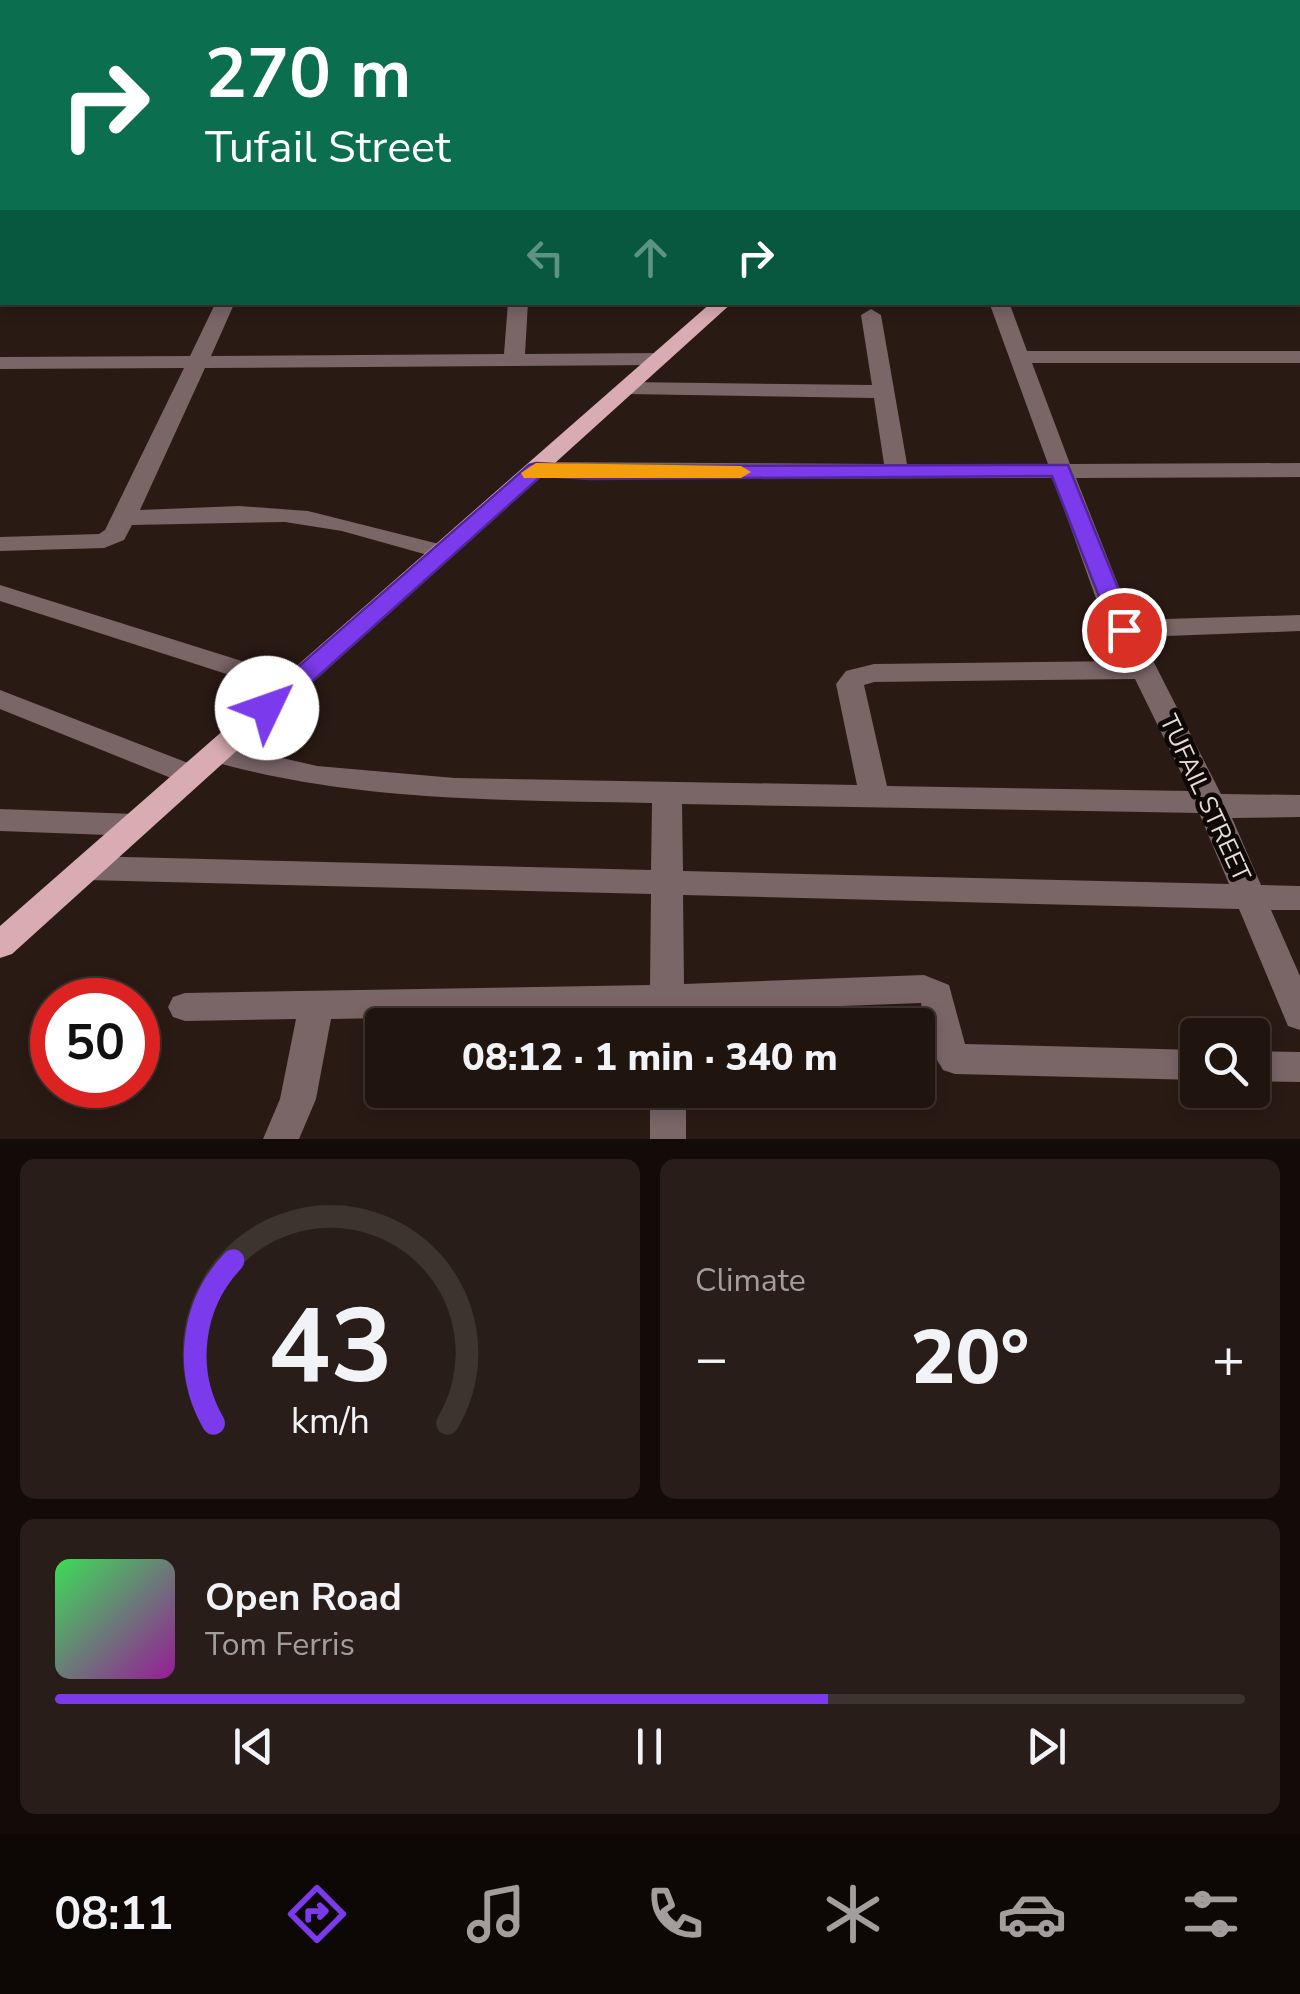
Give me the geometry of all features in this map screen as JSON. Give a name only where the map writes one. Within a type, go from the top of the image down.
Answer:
[{"type":"main road","points":[[0,944],[721,305]]},
{"type":"street","points":[[0,544],[104,541],[115,535],[225,305]]},
{"type":"street","points":[[514,360],[518,305]]},
{"type":"street","name":"TUFAIL STREET","points":[[1000,305],[1124,630],[1210,802],[1300,1016]]},
{"type":"street","points":[[871,315],[897,472]]},
{"type":"street","points":[[1019,356],[1300,356]]},
{"type":"street","points":[[0,362],[660,359]]},
{"type":"street","points":[[628,388],[886,392]]},
{"type":"street","points":[[536,469],[1300,470]]},
{"type":"street","points":[[124,518],[218,514],[306,518],[348,525],[442,552]]},
{"type":"street","points":[[0,593],[172,644],[292,686]]},
{"type":"street","points":[[1124,630],[1213,623],[1300,623]]},
{"type":"street","points":[[874,794],[850,684],[856,677],[874,673],[1144,670]]},
{"type":"street","points":[[0,699],[191,776]]},
{"type":"street","points":[[217,753],[317,776],[455,789],[874,794],[1210,802],[1231,808],[1300,806]]},
{"type":"street","points":[[666,794],[667,1008]]},
{"type":"street","points":[[0,820],[135,825]]},
{"type":"street","points":[[86,868],[1300,898]]},
{"type":"street","points":[[712,1008],[924,989],[936,995],[941,1004],[948,1048],[955,1059],[1180,1065]]},
{"type":"street","points":[[185,1007],[386,1008]]},
{"type":"street","points":[[281,1139],[298,1099],[316,1007]]},
{"type":"street","points":[[1270,1067],[1300,1068]]},
{"type":"street","points":[[668,1108],[668,1139]]},
{"type":"slow traffic","points":[[531,473],[536,469],[741,472]]},
{"type":"route","points":[[267,708],[536,469],[1060,470],[1124,630]]}]
